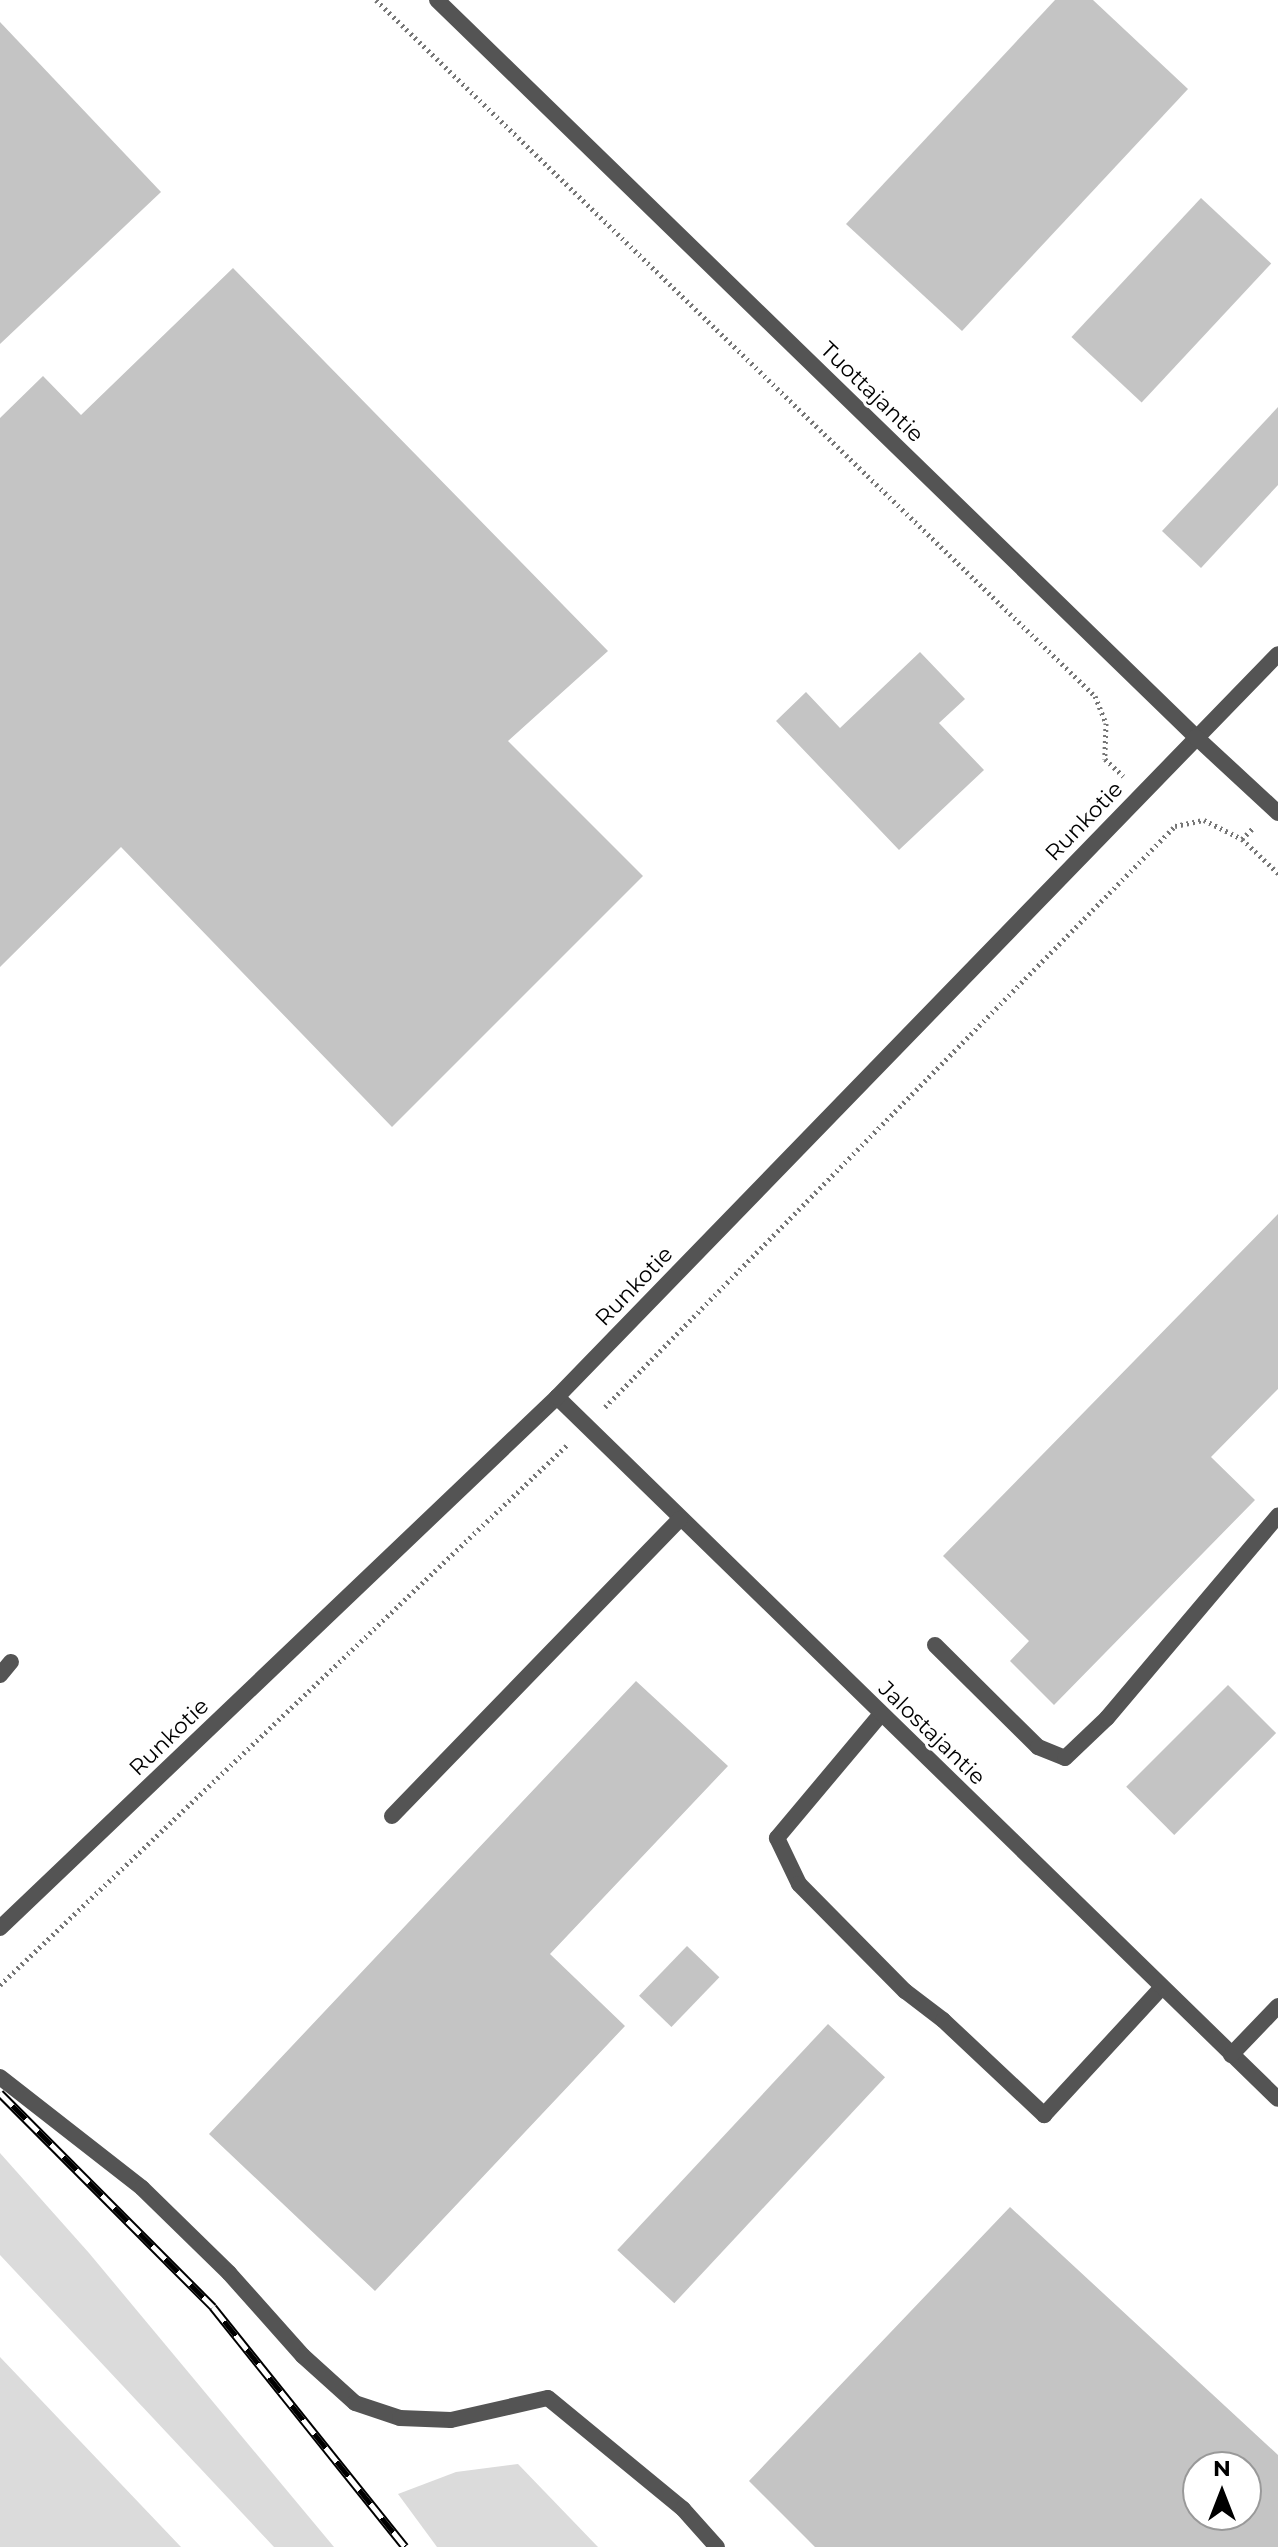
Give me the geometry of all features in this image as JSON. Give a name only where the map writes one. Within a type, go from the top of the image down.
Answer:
[{"type":"street","name":"Tuottajantie","points":[[437,0],[1196,737],[1276,810]]},
{"type":"street","name":"Runkotie","points":[[0,1928],[557,1397],[1278,654]]},
{"type":"street","name":"Jalostajantie","points":[[557,1397],[1278,2099]]},
{"type":"street","points":[[935,1645],[1038,1747],[1065,1758],[1107,1718],[1278,1516]]},
{"type":"street","points":[[392,1816],[680,1519]]},
{"type":"street","points":[[881,1714],[777,1838],[799,1884],[905,1991],[943,2020],[1044,2115],[1162,1987]]},
{"type":"street","points":[[1231,2055],[1278,2006]]},
{"type":"street","points":[[0,2077],[142,2188],[229,2273],[303,2356],[355,2403],[400,2418],[451,2420],[548,2398],[683,2509],[717,2547]]},
{"type":"path","points":[[376,0],[1095,696],[1106,723],[1105,759],[1175,826]]},
{"type":"path","points":[[1242,839],[1276,810]]},
{"type":"path","points":[[0,1985],[586,1427],[1175,826],[1204,820],[1242,839],[1278,873]]},
{"type":"shaded area","points":[[0,2153],[89,2253],[334,2547],[274,2547],[0,2255]]},
{"type":"shaded area","points":[[0,2357],[181,2547],[0,2547]]},
{"type":"shaded area","points":[[518,2464],[598,2547],[437,2547],[398,2494],[456,2472]]},
{"type":"building","points":[[1055,0],[1093,0],[1188,89],[962,331],[846,224]]},
{"type":"building","points":[[0,22],[161,192],[0,344]]},
{"type":"building","points":[[1201,198],[1271,263],[1142,402],[1071,337]]},
{"type":"building","points":[[233,268],[608,651],[508,741],[643,876],[392,1127],[121,847],[0,967],[0,418],[43,376],[81,415]]},
{"type":"building","points":[[1278,407],[1278,485],[1201,568],[1162,531]]},
{"type":"building","points":[[920,652],[965,699],[939,723],[984,770],[899,850],[776,721],[806,692],[840,728]]},
{"type":"building","points":[[1278,1214],[1278,1389],[1211,1457],[1255,1500],[1054,1705],[1010,1661],[1029,1641],[943,1556]]},
{"type":"building","points":[[636,1681],[728,1766],[550,1954],[625,2026],[375,2291],[209,2134]]},
{"type":"building","points":[[1228,1685],[1276,1733],[1174,1835],[1126,1787]]},
{"type":"building","points":[[687,1946],[719,1977],[671,2027],[639,1996]]},
{"type":"building","points":[[828,2024],[885,2077],[674,2303],[617,2250]]},
{"type":"building","points":[[1010,2207],[1278,2455],[1278,2547],[815,2547],[749,2481]]},
{"type":"railway","points":[[0,2093],[213,2307],[405,2547]]}]
